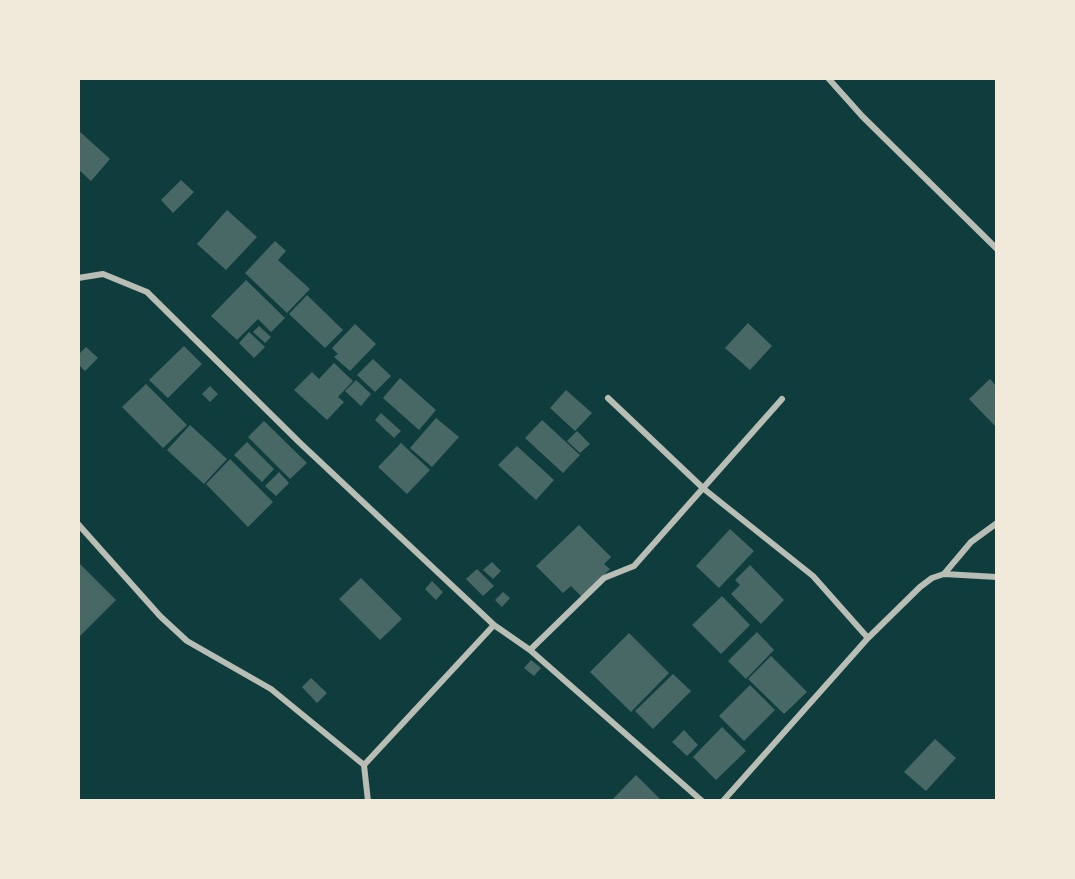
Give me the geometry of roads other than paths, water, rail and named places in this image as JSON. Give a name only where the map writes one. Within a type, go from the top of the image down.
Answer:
[{"type":"street","points":[[828,78],[862,116],[997,249]]},
{"type":"street","points":[[78,278],[103,274],[147,292],[299,442],[494,625],[530,650],[702,801]]},
{"type":"street","points":[[608,398],[704,489],[813,576],[868,638]]},
{"type":"street","points":[[530,650],[604,578],[634,566],[782,399]]},
{"type":"street","points":[[944,574],[971,542],[997,523]]},
{"type":"street","points":[[78,524],[160,616],[187,641],[272,689],[364,765],[368,801]]},
{"type":"street","points":[[723,801],[868,638],[920,587],[932,578],[944,574],[997,577]]},
{"type":"street","points":[[364,765],[494,625]]}]
